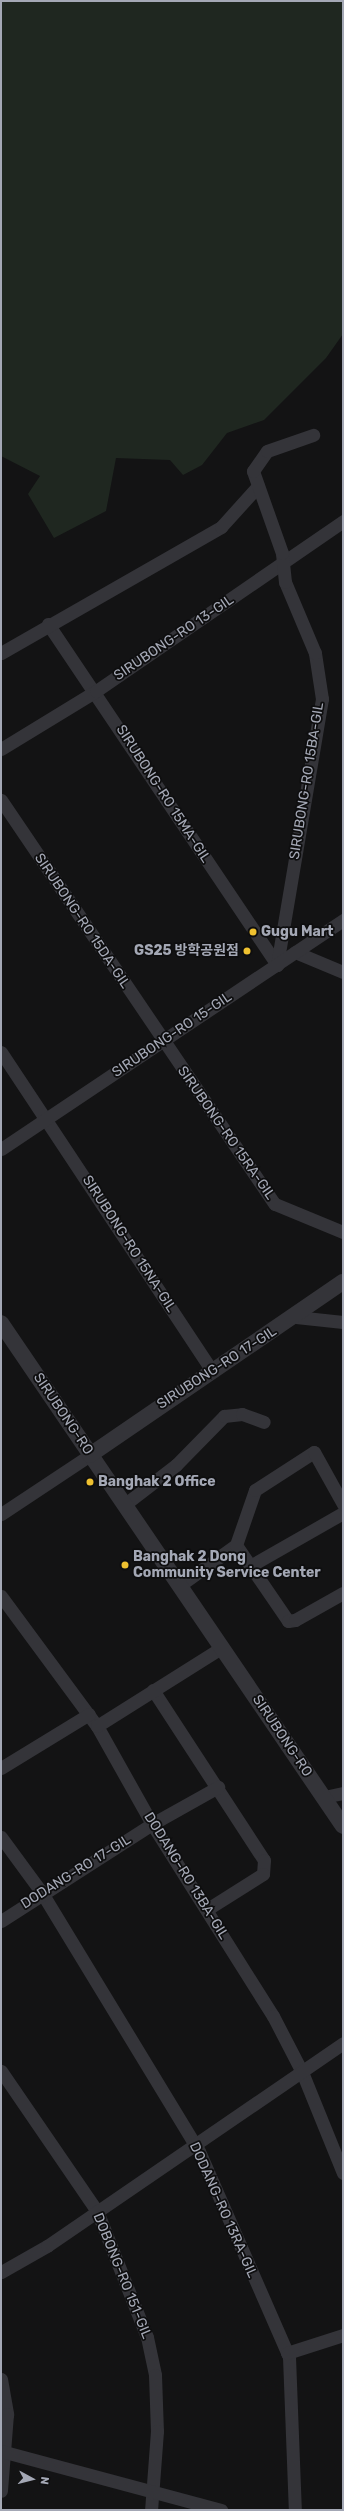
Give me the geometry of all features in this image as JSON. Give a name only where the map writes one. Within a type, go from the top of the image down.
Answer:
[{"type":"street","name":"SIRUBONG-RO 15BA-GIL","points":[[277,965],[322,699],[315,653],[284,582],[283,564],[253,471],[259,457],[267,451],[313,435]]},
{"type":"street","points":[[1,653],[48,624],[221,527],[258,486]]},
{"type":"street","name":"SIRUBONG-RO 13-GIL","points":[[1,749],[96,691],[283,564],[343,521]]},
{"type":"street","name":"SIRUBONG-RO 15MA-GIL","points":[[48,624],[96,691],[277,965]]},
{"type":"street","name":"SIRUBONG-RO 15DA-GIL","points":[[1,800],[163,1041]]},
{"type":"street","name":"SIRUBONG-RO 15-GIL","points":[[1,1149],[343,920]]},
{"type":"street","points":[[296,952],[343,972]]},
{"type":"street","name":"SIRUBONG-RO 15RA-GIL","points":[[163,1041],[275,1204],[343,1232]]},
{"type":"street","name":"SIRUBONG-RO 15NA-GIL","points":[[1,1052],[211,1369]]},
{"type":"street","name":"SIRUBONG-RO 17-GIL","points":[[90,1455],[211,1369],[296,1317],[343,1282]]},
{"type":"street","points":[[296,1317],[343,1322]]},
{"type":"street","name":"SIRUBONG-RO","points":[[1,1323],[343,1826]]},
{"type":"street","points":[[124,1505],[176,1465],[224,1416],[242,1414],[264,1422]]},
{"type":"street","points":[[179,1586],[236,1546],[255,1490],[314,1452],[343,1504]]},
{"type":"street","points":[[1,1514],[90,1455]]},
{"type":"street","points":[[250,1566],[343,1513]]},
{"type":"street","points":[[236,1546],[288,1621],[295,1620],[343,1593]]},
{"type":"street","name":"DODANG-RO 13BA-GIL","points":[[1,1596],[97,1726],[152,1824],[273,2016],[302,2072],[343,2173]]},
{"type":"street","points":[[97,1726],[221,1648]]},
{"type":"street","points":[[153,1690],[259,1850],[265,1868],[263,1874],[206,1910]]},
{"type":"street","points":[[1,1768],[88,1714]]},
{"type":"street","name":"DODANG-RO 17-GIL","points":[[1,1921],[42,1892],[152,1824],[218,1787]]},
{"type":"street","points":[[324,1797],[343,1793]]},
{"type":"street","name":"DODANG-RO 13RA-GIL","points":[[1,1837],[42,1892],[196,2146],[287,2353],[295,2510]]},
{"type":"street","points":[[1,2272],[196,2146],[343,2043]]},
{"type":"street","name":"DOBONG-RO 151-GIL","points":[[1,2071],[96,2211],[147,2337],[155,2375],[157,2431],[151,2510]]},
{"type":"street","points":[[287,2353],[343,2335]]},
{"type":"street","points":[[1,2379],[7,2414],[1,2491]]},
{"type":"street","points":[[3,2451],[221,2510]]},
{"type":"shaded area","points":[[1,1],[343,1],[343,334],[326,358],[264,420],[227,433],[202,465],[183,475],[170,460],[116,458],[106,511],[54,538],[28,494],[40,476],[1,456]]},
{"type":"place","name":"Gugu Mart","points":[[253,932]]},
{"type":"place","name":"GS25 방학공원점","points":[[247,951]]},
{"type":"place","name":"Banghak 2 Office","points":[[90,1482]]},
{"type":"place","name":"Banghak 2 Dong Community Service Center","points":[[125,1565]]}]
